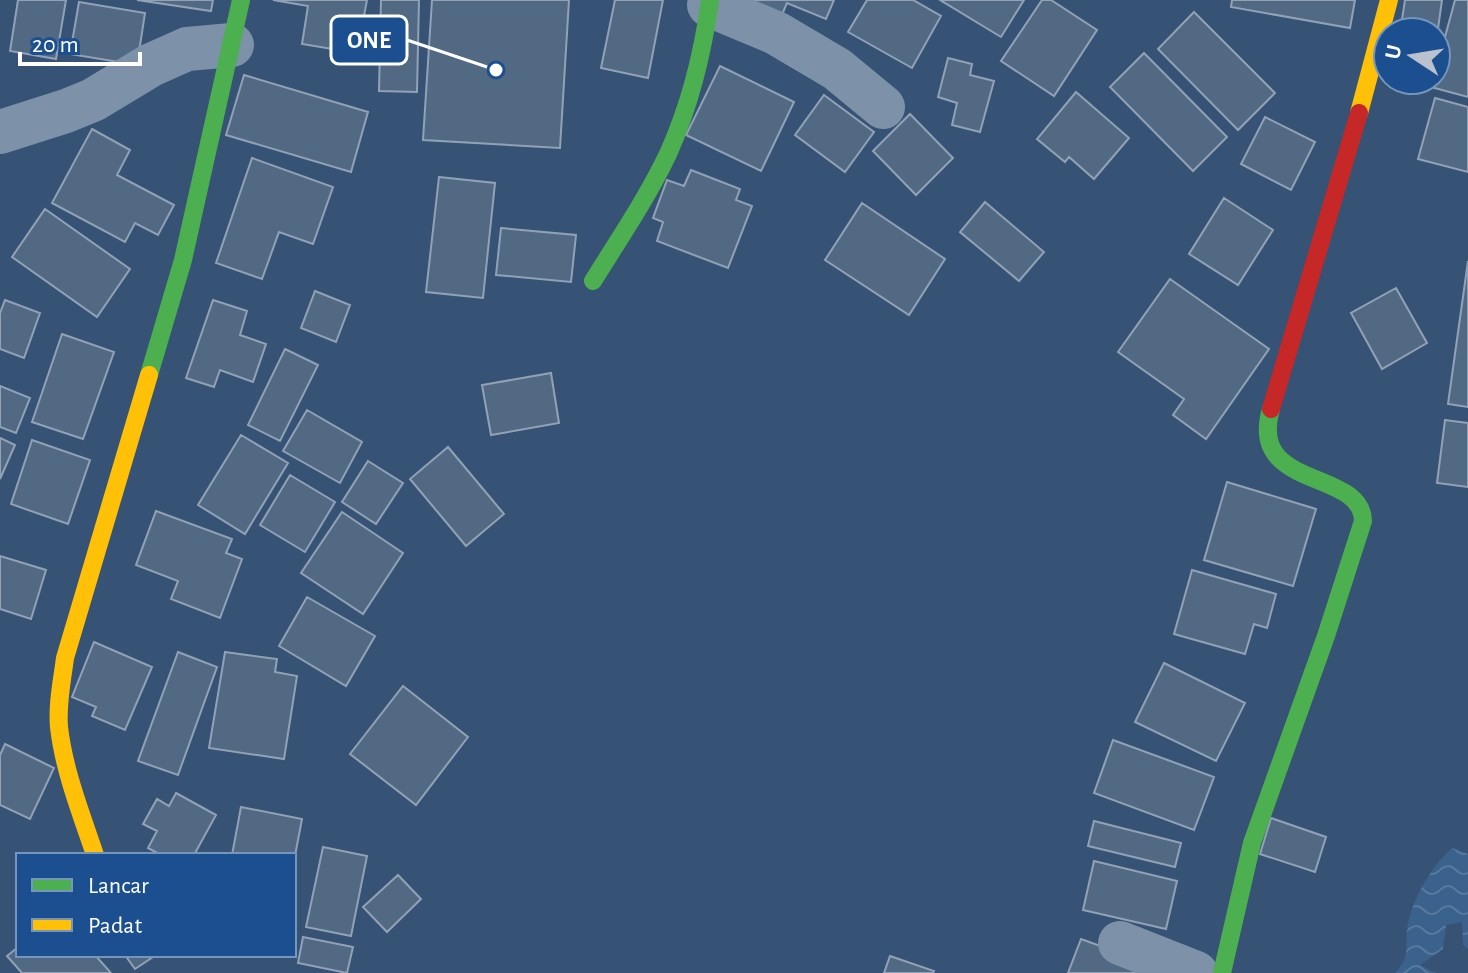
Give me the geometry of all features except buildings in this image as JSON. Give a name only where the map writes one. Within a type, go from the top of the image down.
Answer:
[{"type":"street","points":[[94,853],[69,773],[59,728],[65,658],[183,260],[241,0]]},
{"type":"street","points":[[1222,973],[1251,847],[1363,521],[1361,508],[1354,500],[1296,471],[1275,456],[1269,447],[1266,427],[1346,160],[1389,0]]},
{"type":"street","points":[[593,281],[674,138],[689,92],[710,3],[776,33],[837,69],[883,107]]},
{"type":"street","points":[[0,132],[80,106],[151,65],[187,49],[232,45]]},
{"type":"street","points":[[1120,943],[1196,973]]},
{"type":"water","points":[[1452,848],[1468,854],[1468,949],[1463,945],[1462,922],[1446,925],[1443,949],[1420,965],[1436,973],[1396,973],[1406,956],[1409,920],[1417,897],[1429,875]]},
{"type":"traffic: fast","points":[[149,375],[183,260],[241,0]]},
{"type":"traffic: fast","points":[[593,281],[651,186],[676,135],[695,78],[710,0]]},
{"type":"traffic: fast","points":[[1222,973],[1252,843],[1326,636],[1363,521],[1358,504],[1345,493],[1289,466],[1275,454],[1268,435],[1271,409]]},
{"type":"traffic: slow","points":[[1359,113],[1389,0]]},
{"type":"traffic: slow","points":[[94,853],[65,760],[59,727],[60,692],[65,658],[149,375]]},
{"type":"traffic: jam","points":[[1271,409],[1359,113]]},
{"type":"place","name":"ONE","points":[[496,70]]}]
